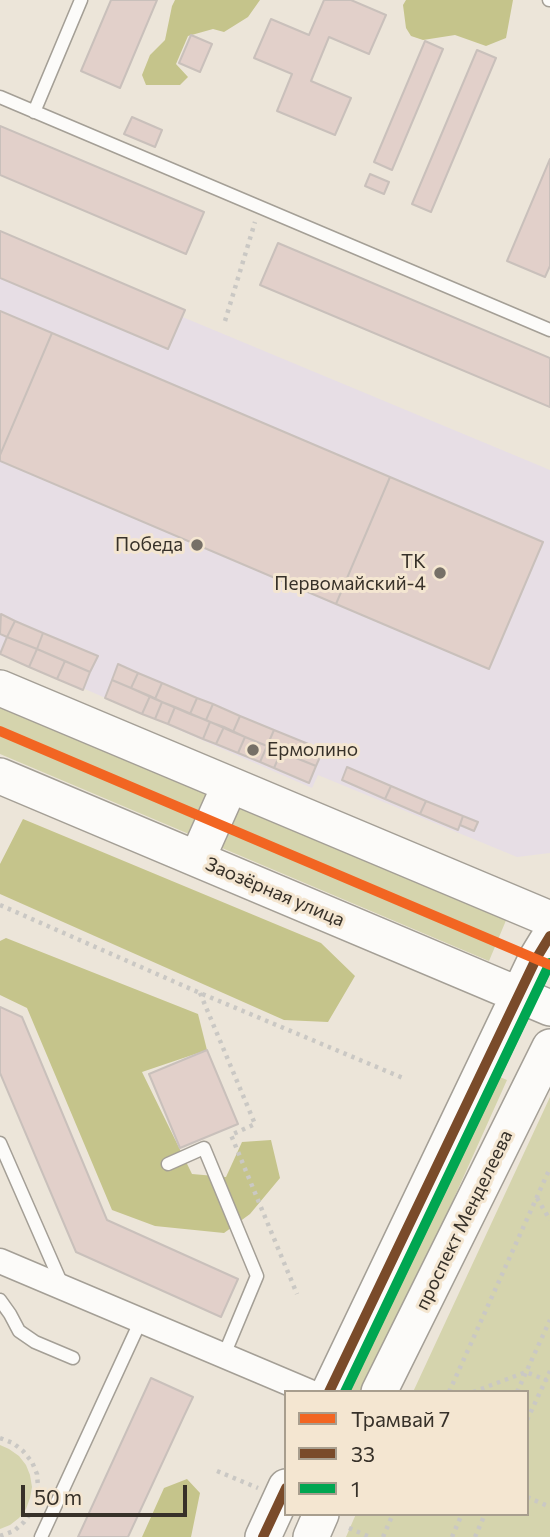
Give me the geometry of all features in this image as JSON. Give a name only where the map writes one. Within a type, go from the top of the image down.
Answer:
[{"type":"main road","points":[[0,688],[550,919]]},
{"type":"main road","name":"Заозёрная улица","points":[[0,776],[534,1002]]},
{"type":"main road","points":[[197,859],[230,785]]},
{"type":"main road","points":[[330,1390],[534,1002],[536,959],[550,936]]},
{"type":"main road","name":"проспект Менделеева","points":[[380,1390],[550,1047]]},
{"type":"main road","points":[[263,1537],[275,1489]]},
{"type":"main road","points":[[311,1537],[335,1521]]},
{"type":"street","points":[[0,1261],[305,1390]]},
{"type":"lane","points":[[34,112],[81,0]]},
{"type":"lane","points":[[0,97],[260,208],[549,326]]},
{"type":"lane","points":[[0,1143],[63,1287]]},
{"type":"lane","points":[[169,1164],[204,1149],[257,1276],[224,1355]]},
{"type":"lane","points":[[0,1300],[19,1331],[35,1342],[73,1358]]},
{"type":"lane","points":[[41,1537],[141,1320]]},
{"type":"path","points":[[225,321],[260,208]]},
{"type":"path","points":[[0,905],[403,1078]]},
{"type":"path","points":[[200,993],[255,1124],[230,1135],[297,1294]]},
{"type":"path","points":[[450,1390],[550,1168]]},
{"type":"path","points":[[537,1198],[550,1220]]},
{"type":"path","points":[[518,1390],[550,1320]]},
{"type":"path","points":[[529,1416],[550,1371]]},
{"type":"path","points":[[478,1390],[526,1372],[548,1379]]},
{"type":"path","points":[[0,1438],[13,1443],[32,1462],[38,1487],[34,1506],[24,1522],[14,1531],[0,1536]]},
{"type":"path","points":[[217,1471],[275,1489]]},
{"type":"path","points":[[529,1498],[550,1507]]},
{"type":"path","points":[[383,1537],[392,1516]]},
{"type":"path","points":[[452,1537],[461,1516]]},
{"type":"path","points":[[475,1537],[484,1516]]},
{"type":"path","points":[[335,1521],[370,1537]]},
{"type":"shaded area","points":[[175,0],[260,0],[248,17],[224,32],[213,29],[188,36],[176,64],[188,77],[180,85],[146,85],[142,75],[150,55],[165,40]]},
{"type":"shaded area","points":[[406,0],[513,0],[506,38],[486,46],[455,35],[423,40],[411,36],[406,28],[403,5]]},
{"type":"shaded area","points":[[0,241],[550,470],[550,853],[517,857],[318,775],[312,788],[0,652]]},
{"type":"shaded area","points":[[23,819],[321,943],[355,976],[328,1022],[284,1020],[0,894],[0,864]]},
{"type":"shaded area","points":[[6,938],[198,1014],[207,1050],[142,1072],[192,1174],[226,1177],[242,1142],[271,1140],[280,1178],[250,1214],[224,1233],[155,1226],[112,1210],[27,1008],[0,995],[0,941]]},
{"type":"shaded area","points":[[187,1479],[200,1493],[191,1537],[142,1537],[164,1488]]},
{"type":"green space","points":[[0,703],[507,918],[489,961],[0,754]]},
{"type":"green space","points":[[493,1074],[507,1080],[368,1390],[351,1390]]},
{"type":"green space","points":[[550,1097],[550,1537],[346,1537],[355,1516],[529,1516],[529,1390],[414,1390]]},
{"type":"green space","points":[[0,1445],[19,1456],[26,1465],[32,1487],[26,1509],[10,1525],[0,1529]]},
{"type":"building","points":[[111,0],[157,0],[120,88],[81,71]]},
{"type":"building","points":[[324,0],[351,0],[386,15],[369,54],[329,37],[311,81],[351,98],[335,135],[277,111],[292,74],[254,58],[271,19],[309,35]]},
{"type":"building","points":[[191,35],[212,44],[200,72],[179,63]]},
{"type":"building","points":[[425,41],[443,49],[392,170],[374,162]]},
{"type":"building","points":[[477,50],[496,58],[431,212],[412,204]]},
{"type":"building","points":[[132,117],[162,130],[155,147],[124,134]]},
{"type":"building","points":[[0,126],[204,212],[186,254],[0,175]]},
{"type":"building","points":[[550,159],[550,266],[545,277],[507,261]]},
{"type":"building","points":[[370,174],[389,182],[384,194],[365,186]]},
{"type":"building","points":[[0,231],[185,310],[168,349],[0,278]]},
{"type":"building","points":[[278,243],[550,358],[550,407],[260,285]]},
{"type":"building","points":[[0,311],[52,333],[0,455]]},
{"type":"building","points":[[52,333],[390,477],[336,604],[0,461],[0,455]]},
{"type":"building","name":"ТК Первомайский-4","points":[[390,477],[543,542],[489,669],[336,604]]},
{"type":"building","points":[[1,614],[15,621],[7,637],[0,634]]},
{"type":"building","points":[[15,621],[43,633],[37,649],[7,637]]},
{"type":"building","points":[[43,633],[98,656],[90,672],[37,649]]},
{"type":"building","points":[[7,637],[37,649],[29,667],[0,654]]},
{"type":"building","points":[[37,649],[65,661],[57,679],[29,667]]},
{"type":"building","points":[[65,661],[90,672],[83,690],[57,679]]},
{"type":"building","points":[[118,664],[138,673],[131,688],[112,680]]},
{"type":"building","points":[[138,673],[162,683],[155,699],[131,688]]},
{"type":"building","points":[[112,680],[150,696],[142,714],[105,698]]},
{"type":"building","points":[[162,683],[197,698],[190,714],[155,699]]},
{"type":"building","points":[[150,696],[162,702],[155,719],[142,714]]},
{"type":"building","points":[[197,698],[213,704],[206,720],[190,714]]},
{"type":"building","points":[[162,702],[175,707],[168,724],[155,719]]},
{"type":"building","points":[[213,704],[240,716],[233,732],[206,720]]},
{"type":"building","points":[[175,707],[210,722],[203,739],[168,724]]},
{"type":"building","points":[[240,716],[274,730],[267,746],[233,732]]},
{"type":"building","points":[[210,722],[224,727],[216,744],[203,739]]},
{"type":"building","points":[[224,727],[245,737],[238,753],[216,744]]},
{"type":"building","points":[[274,730],[323,750],[316,766],[267,746]]},
{"type":"building","name":"Ермолино","points":[[245,737],[267,746],[260,762],[238,753]]},
{"type":"building","points":[[267,746],[281,752],[274,768],[260,762]]},
{"type":"building","points":[[281,752],[316,766],[309,783],[274,768]]},
{"type":"building","points":[[347,767],[391,786],[385,799],[342,780]]},
{"type":"building","points":[[391,786],[426,801],[420,814],[385,799]]},
{"type":"building","points":[[426,801],[463,816],[458,830],[420,814]]},
{"type":"building","points":[[463,816],[478,822],[474,831],[460,825]]},
{"type":"building","points":[[0,1007],[22,1017],[107,1220],[238,1279],[221,1317],[76,1252],[0,1073]]},
{"type":"building","points":[[207,1050],[238,1124],[180,1148],[149,1074]]},
{"type":"building","points":[[151,1378],[193,1397],[128,1537],[78,1537]]},
{"type":"tram line","name":"7","points":[[0,731],[550,965]]},
{"type":"transit line","name":"33","points":[[330,1390],[536,959],[550,936]]},
{"type":"transit line","name":"1","points":[[346,1390],[550,963]]},
{"type":"transit line","name":"33","points":[[263,1537],[284,1492]]},
{"type":"place","name":"Победа","points":[[197,545]]},
{"type":"place","name":"ТК Первомайский-4","points":[[440,573]]},
{"type":"place","name":"Ермолино","points":[[253,750]]}]
